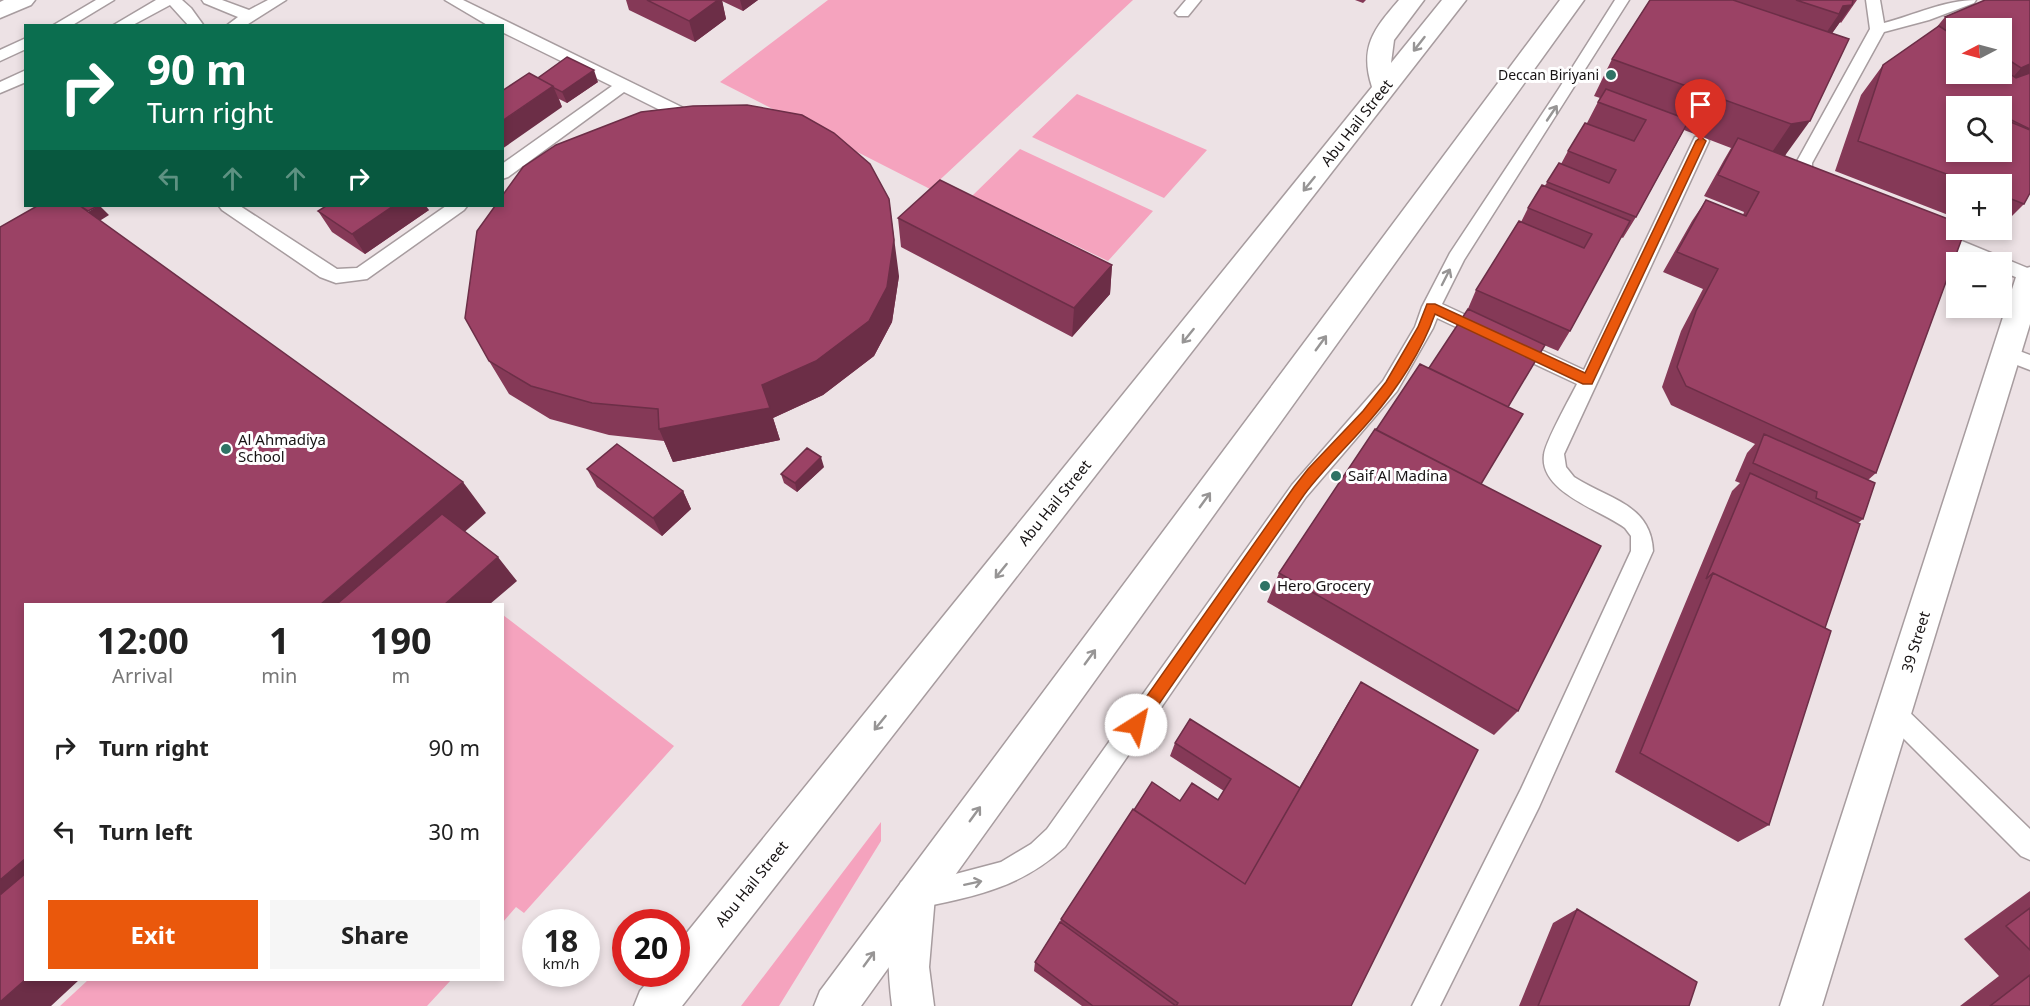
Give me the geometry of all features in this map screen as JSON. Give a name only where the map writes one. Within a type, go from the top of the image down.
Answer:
[{"type":"main road","points":[[0,11],[22,0]]},
{"type":"main road","points":[[1385,88],[1378,71],[1379,45],[1383,35],[1412,0]]},
{"type":"main road","name":"Abu Hail Street","points":[[655,1006],[1454,0]]},
{"type":"main road","points":[[835,1006],[1572,0]]},
{"type":"main road","name":"39 Street","points":[[1801,1006],[1894,713],[2018,358],[2030,276]]},
{"type":"main road","points":[[913,1006],[908,967],[915,896]]},
{"type":"lane","points":[[62,24],[107,0]]},
{"type":"lane","points":[[123,24],[167,0]]},
{"type":"lane","points":[[173,0],[186,11],[196,24]]},
{"type":"lane","points":[[209,0],[250,16]]},
{"type":"lane","points":[[236,24],[279,0]]},
{"type":"lane","points":[[452,0],[498,24]]},
{"type":"lane","points":[[1183,13],[1194,0]]},
{"type":"lane","points":[[915,896],[989,880],[1014,871],[1037,857],[1056,838],[1312,473],[1368,414],[1390,386],[1424,328],[1431,307],[1467,239],[1566,92],[1622,0]]},
{"type":"lane","points":[[1833,194],[1810,180],[1804,171],[1804,163],[1878,29],[1873,0]]},
{"type":"lane","points":[[1878,29],[1924,17],[1969,0]]},
{"type":"lane","points":[[466,24],[480,15]]},
{"type":"lane","points":[[504,27],[715,130]]},
{"type":"lane","points":[[0,56],[24,44]]},
{"type":"lane","points":[[0,88],[24,76]]},
{"type":"lane","points":[[504,172],[624,85]]},
{"type":"lane","points":[[1426,1006],[1530,798],[1645,542],[1641,531],[1632,520],[1562,480],[1552,463],[1588,380],[1701,141]]},
{"type":"lane","points":[[229,207],[326,272],[348,277],[373,267],[457,207]]},
{"type":"lane","points":[[1921,231],[1972,252]]},
{"type":"lane","points":[[2012,268],[2030,276]]},
{"type":"lane","points":[[1431,307],[1588,380]]},
{"type":"lane","points":[[1894,713],[2030,847]]},
{"type":"shaded area","points":[[828,0],[1133,0],[930,189],[720,82]]},
{"type":"shaded area","points":[[1077,94],[1207,150],[1164,198],[1032,137]]},
{"type":"shaded area","points":[[1020,149],[1153,211],[1108,261],[972,196]]},
{"type":"shaded area","points":[[504,616],[674,746],[528,909],[522,909],[522,912],[516,907],[504,921]]},
{"type":"shaded area","points":[[881,822],[881,841],[779,1006],[741,1006]]},
{"type":"shaded area","points":[[87,981],[450,981],[427,1006],[60,1006]]},
{"type":"building","points":[[647,0],[718,0],[689,21]]},
{"type":"building","points":[[1650,0],[1733,0],[1849,39],[1810,121],[1791,124],[1612,59]]},
{"type":"building","points":[[1796,0],[1853,0],[1852,5],[1843,6],[1839,14]]},
{"type":"building","points":[[1985,0],[2030,0],[2030,64],[2021,68],[2012,62],[2012,18],[1945,17]]},
{"type":"building","points":[[1939,26],[1946,31],[1946,84],[2012,84],[2012,75],[2016,78],[2030,73],[2030,129],[2012,120],[2012,96],[1946,96],[1946,162],[2012,162],[2012,123],[2030,130],[2030,193],[2024,204],[2012,199],[2012,174],[1946,174],[1858,141],[1883,65]]},
{"type":"building","points":[[567,57],[594,70],[562,92],[538,78]]},
{"type":"building","points":[[529,73],[553,86],[504,120],[504,90]]},
{"type":"building","points":[[1606,89],[1689,120],[1636,217],[1547,182],[1559,163],[1609,183],[1616,170],[1568,151],[1585,123],[1634,141],[1646,120],[1598,102]]},
{"type":"building","points":[[747,105],[802,115],[834,133],[870,164],[889,199],[894,240],[887,287],[869,321],[816,361],[762,385],[770,408],[659,429],[658,409],[592,403],[531,386],[489,361],[465,318],[477,231],[494,207],[504,207],[504,193],[523,167],[556,145],[641,112],[693,106]]},
{"type":"building","points":[[1738,138],[1946,218],[1946,240],[1961,240],[1957,252],[1946,252],[1946,282],[1876,473],[1686,386],[1677,367],[1696,311],[1718,269],[1677,252],[1706,200],[1746,216],[1759,192],[1718,175]]},
{"type":"building","points":[[940,180],[1112,265],[1074,308],[898,218]]},
{"type":"building","points":[[1542,185],[1630,221],[1570,331],[1476,290],[1519,221],[1584,248],[1592,234],[1528,208]]},
{"type":"building","points":[[35,207],[81,207],[463,482],[322,603],[24,603],[24,860],[0,880],[0,227]]},
{"type":"building","points":[[82,207],[96,207],[88,211]]},
{"type":"building","points":[[324,207],[392,207],[352,234],[318,211]]},
{"type":"building","points":[[1468,309],[1545,345],[1508,407],[1429,368]]},
{"type":"building","points":[[1420,364],[1523,414],[1481,484],[1376,430]]},
{"type":"building","points":[[1375,429],[1601,546],[1518,711],[1279,573]]},
{"type":"building","points":[[1764,434],[1875,483],[1863,519],[1816,498],[1817,492],[1753,463]]},
{"type":"building","points":[[617,444],[683,491],[653,518],[587,469]]},
{"type":"building","points":[[807,448],[821,457],[795,483],[781,474]]},
{"type":"building","points":[[1750,473],[1860,524],[1825,628],[1713,573],[1706,579]]},
{"type":"building","points":[[442,514],[498,557],[446,603],[338,603]]},
{"type":"building","points":[[1713,573],[1831,631],[1769,825],[1640,753]]},
{"type":"building","points":[[1361,682],[1478,750],[1351,1006],[1176,1006],[1178,1003],[1061,919],[1133,809],[1245,884]]},
{"type":"building","points":[[1190,719],[1300,788],[1245,884],[1134,810],[1152,782],[1180,801],[1192,783],[1218,800],[1231,779],[1175,743]]},
{"type":"building","points":[[24,875],[24,981],[0,1002],[0,895]]},
{"type":"building","points":[[2030,908],[2030,950],[2006,926]]},
{"type":"building","points":[[1577,909],[1697,982],[1689,1006],[1538,1006]]},
{"type":"building","points":[[1060,922],[1176,1006],[1093,1006],[1035,962]]},
{"type":"building","points":[[2030,975],[2030,1006],[1990,1006]]},
{"type":"place","name":"Deccan Biriyani","points":[[1611,75]]},
{"type":"place","name":"Al Ahmadiya School","points":[[226,449]]},
{"type":"place","name":"Saif Al Madina","points":[[1336,476]]},
{"type":"place","name":"Hero Grocery","points":[[1265,586]]},
{"type":"route","points":[[1136,725],[1312,473],[1368,414],[1390,386],[1424,328],[1431,307],[1588,380],[1701,141]]}]
